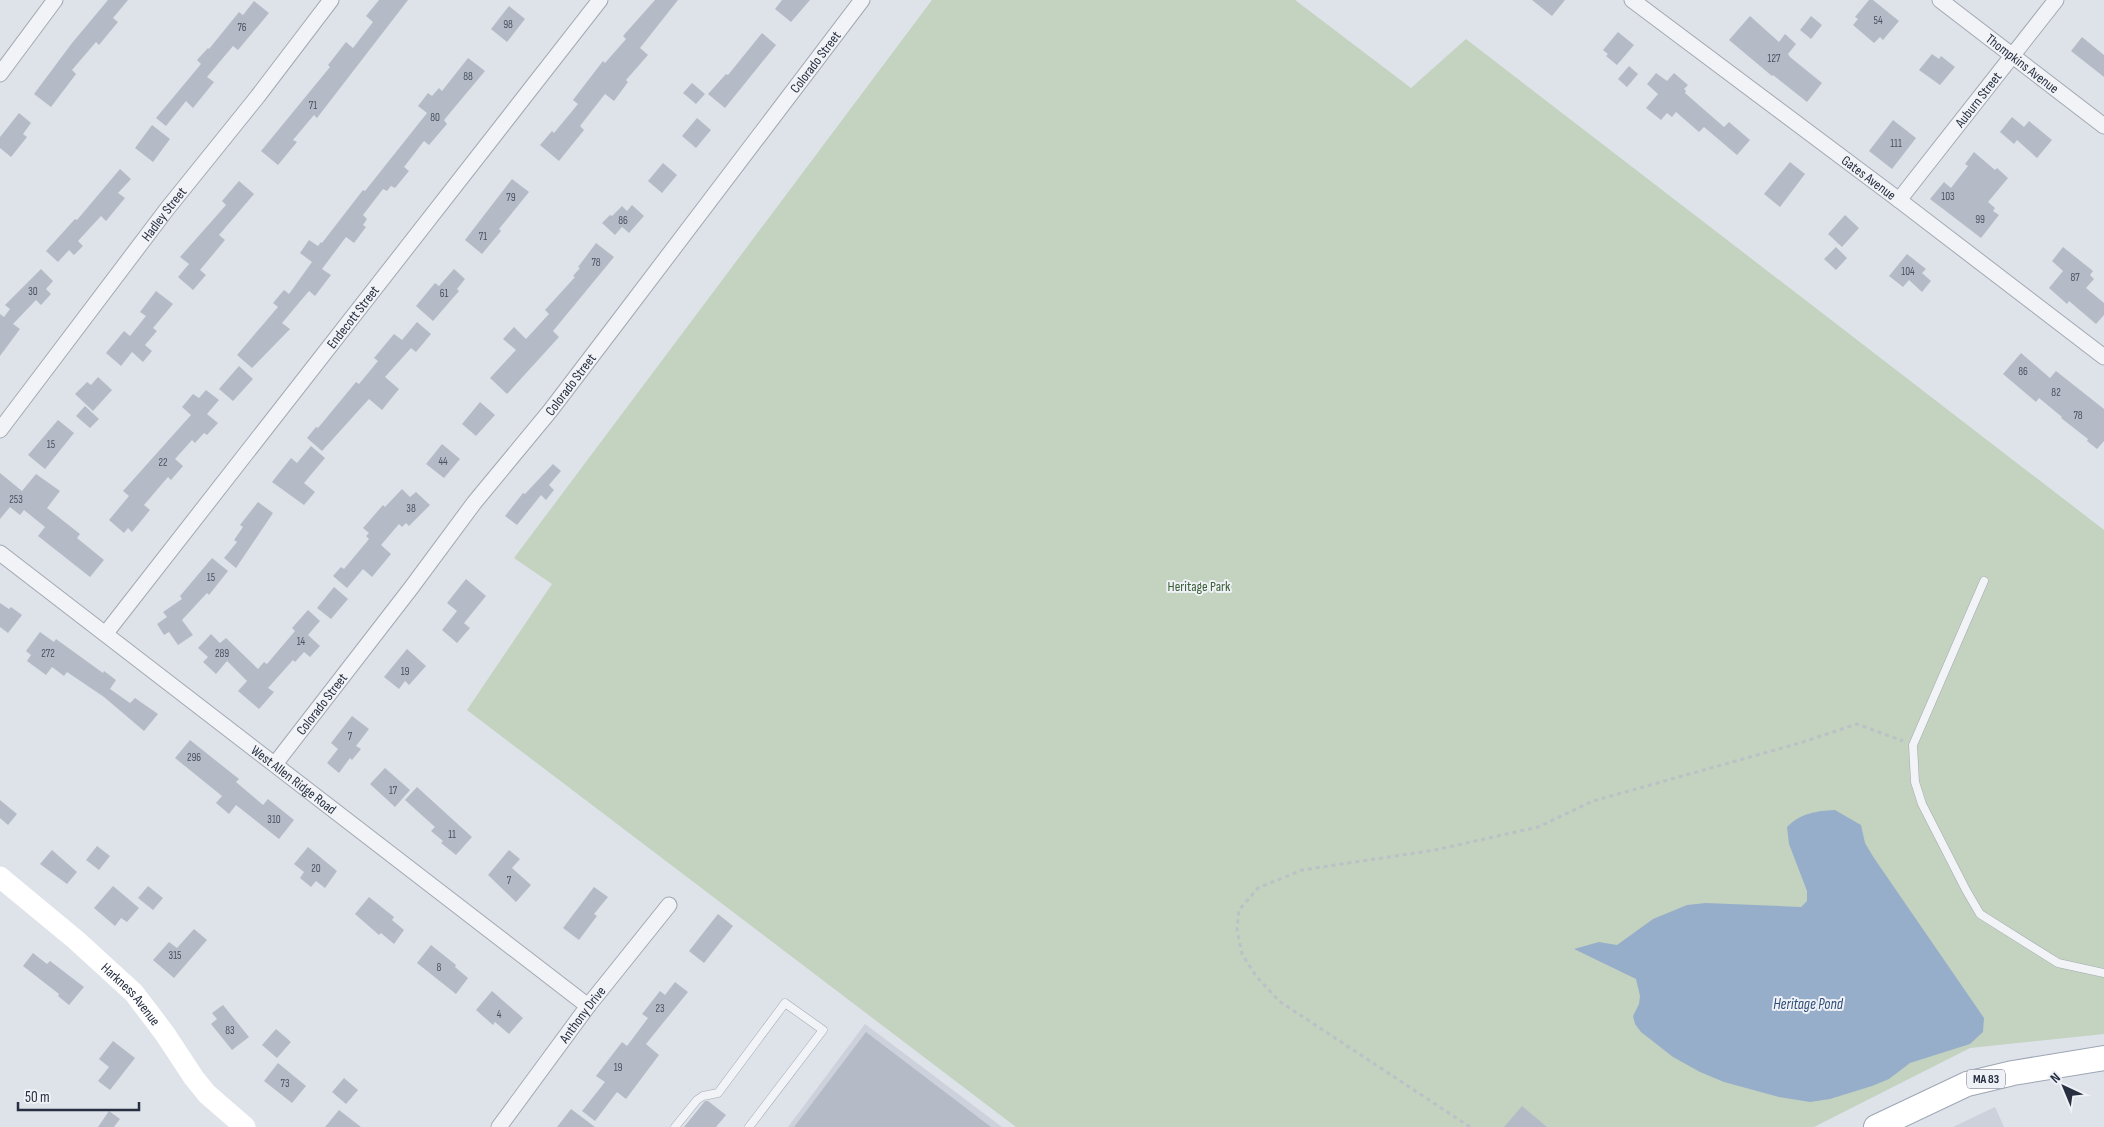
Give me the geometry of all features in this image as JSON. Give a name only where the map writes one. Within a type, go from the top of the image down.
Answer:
[{"type":"main road","name":"Harkness Avenue","points":[[0,878],[76,940],[134,994],[207,1094],[245,1127]]},
{"type":"main road","name":"MA 83","points":[[1876,1127],[1967,1084],[2013,1072],[2104,1058]]},
{"type":"street","name":"Hadley Street","points":[[0,430],[167,209],[258,96],[331,0]]},
{"type":"street","name":"Endecott Street","points":[[106,633],[600,0]]},
{"type":"street","name":"Colorado Street","points":[[275,764],[474,503],[550,410],[617,323],[862,0]]},
{"type":"street","name":"Gates Avenue","points":[[1632,0],[1899,200],[2104,357]]},
{"type":"street","name":"Thompkins Avenue","points":[[1940,0],[2104,126]]},
{"type":"street","name":"Auburn Street","points":[[1899,200],[2056,0]]},
{"type":"street","points":[[0,74],[52,1]]},
{"type":"street","name":"West Allen Ridge Road","points":[[0,553],[588,1006]]},
{"type":"street","name":"Anthony Drive","points":[[499,1127],[588,1006],[669,905]]},
{"type":"lane","points":[[1984,581],[1913,745],[1915,782],[1922,804],[1980,914],[2058,962],[2104,973]]},
{"type":"lane","points":[[675,1127],[691,1105],[704,1096],[718,1093],[785,1003],[824,1030],[749,1127]]},
{"type":"path","points":[[1470,1127],[1279,1000],[1256,976],[1242,954],[1236,930],[1239,910],[1258,888],[1302,870],[1435,850],[1538,827],[1593,802],[1800,743],[1857,724],[1913,745]]},
{"type":"shaded area","points":[[865,1024],[1002,1127],[788,1127]]},
{"type":"shaded area","points":[[1995,1107],[2004,1127],[1953,1127]]},
{"type":"green space","name":"Heritage Park","points":[[932,0],[1295,0],[1411,88],[1466,39],[2104,530],[2104,1034],[1970,1048],[1814,1127],[1016,1127],[467,710],[552,584],[514,558]]},
{"type":"water","name":"Heritage Pond","points":[[1835,810],[1861,825],[1865,843],[1874,858],[1984,1018],[1983,1032],[1970,1044],[1910,1063],[1889,1079],[1830,1099],[1810,1102],[1779,1097],[1724,1082],[1700,1072],[1673,1057],[1641,1032],[1635,1024],[1633,1016],[1639,1004],[1640,996],[1636,979],[1574,949],[1599,942],[1617,945],[1653,919],[1687,905],[1706,903],[1801,907],[1807,901],[1807,891],[1789,844],[1787,827],[1803,816],[1821,811]]},
{"type":"building","points":[[108,0],[128,0],[113,18],[118,22],[99,45],[96,42],[72,70],[76,74],[51,107],[34,94],[72,43]]},
{"type":"building","points":[[379,0],[408,0],[317,118],[314,115],[293,140],[297,142],[278,165],[261,151],[330,67],[328,65],[346,42],[353,48],[373,22],[366,16]]},
{"type":"building","points":[[655,0],[678,0],[640,48],[648,55],[626,80],[628,82],[614,101],[605,94],[580,126],[584,130],[559,161],[540,145],[552,131],[554,133],[578,104],[573,100],[603,61],[605,63],[626,39],[623,36]]},
{"type":"building","points":[[782,0],[810,0],[791,22],[775,9]]},
{"type":"building","points":[[1532,0],[1565,0],[1552,16]]},
{"type":"building","points":[[1869,0],[1873,0],[1899,21],[1883,40],[1880,37],[1874,43],[1853,25],[1858,19],[1855,17]]},
{"type":"building","points":[[254,1],[269,13],[238,50],[233,46],[207,77],[214,82],[193,108],[186,101],[166,126],[156,118],[201,64],[197,60],[209,49],[239,12],[243,15]]},
{"type":"building","points":[[509,6],[525,19],[507,42],[491,29]]},
{"type":"building","points":[[1750,16],[1779,42],[1785,34],[1796,44],[1788,54],[1790,57],[1822,83],[1807,102],[1729,40]]},
{"type":"building","points":[[1811,16],[1822,25],[1811,39],[1800,30]]},
{"type":"building","points":[[1618,32],[1634,45],[1617,65],[1606,56],[1608,54],[1603,50]]},
{"type":"building","points":[[762,33],[776,45],[725,108],[708,94],[726,74],[728,75]]},
{"type":"building","points":[[2082,37],[2104,55],[2104,77],[2071,51]]},
{"type":"building","points":[[1932,54],[1939,59],[1941,56],[1955,67],[1940,85],[1919,70]]},
{"type":"building","points":[[468,58],[485,71],[444,120],[447,124],[429,145],[424,141],[404,167],[409,171],[395,188],[391,186],[387,191],[383,189],[363,215],[367,219],[363,225],[366,227],[354,243],[346,237],[322,269],[331,275],[315,296],[309,291],[282,323],[290,329],[252,368],[237,355],[278,307],[273,303],[284,290],[289,294],[312,262],[300,253],[309,240],[318,246],[322,243],[427,113],[418,106],[428,93],[432,96],[439,88],[442,91]]},
{"type":"building","points":[[1629,66],[1638,74],[1627,87],[1618,79]]},
{"type":"building","points":[[1656,73],[1667,81],[1674,73],[1688,85],[1684,89],[1685,93],[1724,127],[1729,122],[1750,140],[1737,155],[1704,127],[1699,132],[1676,112],[1672,117],[1667,113],[1661,120],[1646,108],[1658,94],[1647,84]]},
{"type":"building","points":[[692,83],[705,94],[696,104],[683,93]]},
{"type":"building","points":[[19,113],[31,123],[23,134],[27,137],[11,157],[0,148],[0,137]]},
{"type":"building","points":[[2012,117],[2024,127],[2029,121],[2052,140],[2037,158],[2017,140],[2014,144],[2000,132]]},
{"type":"building","points":[[697,118],[711,130],[696,148],[682,136]]},
{"type":"building","points":[[1893,120],[1916,138],[1892,169],[1869,151]]},
{"type":"building","points":[[152,125],[170,139],[153,162],[135,148]]},
{"type":"building","points":[[1974,152],[1995,170],[1997,168],[2008,178],[1988,202],[1995,208],[1993,211],[1999,215],[1981,238],[1930,199],[1944,182],[1951,188],[1968,166],[1965,164]]},
{"type":"building","points":[[1790,162],[1805,174],[1780,207],[1764,194]]},
{"type":"building","points":[[663,163],[677,175],[662,193],[648,181]]},
{"type":"building","points":[[120,169],[131,179],[118,193],[125,198],[106,221],[101,216],[78,241],[83,246],[74,255],[69,250],[58,262],[46,251],[75,219],[77,220]]},
{"type":"building","points":[[512,179],[529,192],[499,229],[501,231],[482,254],[465,240]]},
{"type":"building","points":[[239,181],[254,194],[219,235],[225,240],[200,270],[206,275],[193,290],[178,277],[189,264],[180,257],[226,205],[222,201]]},
{"type":"building","points":[[632,205],[644,216],[629,233],[622,227],[615,235],[602,223],[622,206],[627,211]]},
{"type":"building","points":[[1845,215],[1859,228],[1842,247],[1828,234]]},
{"type":"building","points":[[596,243],[614,257],[553,331],[559,337],[507,394],[490,378],[516,350],[503,339],[514,327],[526,339],[549,314],[545,310],[575,277],[573,276],[580,268],[578,267]]},
{"type":"building","points":[[1836,247],[1847,258],[1836,270],[1824,259]]},
{"type":"building","points":[[2063,247],[2093,271],[2090,275],[2094,279],[2086,288],[2104,303],[2104,315],[2096,324],[2069,301],[2067,304],[2049,288],[2063,271],[2052,261]]},
{"type":"building","points":[[1907,254],[1926,269],[1922,273],[1931,281],[1922,292],[1909,280],[1903,287],[1889,276]]},
{"type":"building","points":[[41,269],[53,281],[46,289],[51,294],[41,305],[36,300],[13,324],[20,329],[0,356],[0,314],[4,317],[10,309],[5,305]]},
{"type":"building","points":[[454,269],[465,279],[457,289],[459,291],[433,321],[416,306],[435,283],[439,286]]},
{"type":"building","points":[[156,291],[173,304],[153,328],[157,331],[145,345],[152,351],[143,362],[132,352],[121,366],[106,353],[124,331],[130,336],[146,316],[140,312]]},
{"type":"building","points":[[417,322],[431,334],[416,352],[411,348],[385,377],[399,389],[382,410],[369,399],[322,451],[307,438],[316,427],[318,428],[356,382],[359,384],[378,361],[374,358],[394,334],[402,340]]},
{"type":"building","points":[[2021,353],[2050,378],[2056,371],[2104,409],[2104,441],[2097,449],[2087,441],[2088,439],[2039,398],[2036,402],[2003,374]]},
{"type":"building","points":[[239,366],[253,379],[233,401],[219,389]]},
{"type":"building","points":[[98,377],[112,390],[93,411],[75,394],[87,382],[91,385]]},
{"type":"building","points":[[206,390],[219,400],[207,414],[218,423],[207,435],[204,433],[195,443],[192,440],[175,459],[183,466],[171,480],[168,477],[144,505],[150,510],[132,532],[128,528],[124,533],[109,520],[129,496],[123,491],[191,415],[182,407],[193,394],[199,398]]},
{"type":"building","points":[[480,402],[495,415],[476,436],[462,424]]},
{"type":"building","points":[[85,406],[99,419],[90,428],[76,416]]},
{"type":"building","points":[[58,420],[74,433],[45,469],[28,455]]},
{"type":"building","points":[[442,444],[460,459],[444,478],[426,464]]},
{"type":"building","points":[[311,446],[325,458],[304,483],[315,492],[304,505],[272,482],[291,458],[297,463]]},
{"type":"building","points":[[553,464],[561,471],[549,485],[554,490],[546,500],[541,495],[517,525],[505,516],[523,493],[525,494]]},
{"type":"building","points":[[0,473],[22,491],[36,474],[60,491],[47,508],[80,534],[77,538],[104,560],[90,577],[38,536],[45,527],[24,510],[20,515],[10,507],[0,519]]},
{"type":"building","points":[[402,489],[410,497],[416,492],[430,505],[409,526],[406,523],[402,527],[399,524],[381,545],[391,554],[372,577],[363,569],[347,588],[333,576],[341,567],[344,569],[369,539],[366,536],[369,533],[363,528],[383,505],[385,507]]},
{"type":"building","points":[[258,502],[273,513],[236,568],[224,558],[237,542],[234,540],[243,527],[240,525]]},
{"type":"building","points":[[212,558],[228,571],[209,595],[207,593],[182,620],[193,635],[178,645],[169,632],[164,635],[157,624],[167,617],[163,612],[182,599],[180,596]]},
{"type":"building","points":[[466,579],[486,596],[464,623],[470,628],[457,643],[442,630],[457,611],[447,603]]},
{"type":"building","points":[[334,587],[348,599],[331,619],[317,608]]},
{"type":"building","points":[[0,603],[9,609],[11,607],[22,615],[8,633],[0,627]]},
{"type":"building","points":[[308,610],[320,621],[308,635],[320,646],[310,657],[304,652],[295,662],[293,660],[268,688],[274,692],[259,709],[238,691],[247,681],[227,661],[216,674],[203,662],[208,657],[198,648],[211,634],[220,643],[226,638],[258,669],[264,662],[267,664],[295,631],[292,628]]},
{"type":"building","points":[[40,632],[54,642],[56,639],[103,673],[104,671],[116,680],[110,689],[130,703],[135,698],[158,714],[144,731],[104,697],[67,672],[64,676],[52,667],[46,675],[27,661],[31,655],[26,651]]},
{"type":"building","points":[[407,649],[426,666],[409,685],[405,681],[399,689],[384,677]]},
{"type":"building","points":[[352,716],[369,729],[356,746],[361,749],[352,760],[350,758],[339,773],[327,763],[338,749],[331,743]]},
{"type":"building","points":[[190,740],[239,779],[236,782],[263,805],[268,799],[294,820],[279,839],[236,805],[229,814],[216,803],[222,796],[175,758]]},
{"type":"building","points":[[385,768],[410,790],[395,807],[370,784]]},
{"type":"building","points":[[417,787],[472,837],[456,855],[441,843],[443,841],[431,831],[435,827],[405,800]]},
{"type":"building","points":[[0,800],[17,814],[8,825],[0,818]]},
{"type":"building","points":[[97,846],[110,856],[99,870],[86,860]]},
{"type":"building","points":[[308,847],[337,871],[325,888],[316,881],[311,887],[300,878],[304,872],[294,864]]},
{"type":"building","points":[[52,850],[77,872],[67,884],[40,864]]},
{"type":"building","points":[[509,850],[520,859],[512,868],[531,885],[516,902],[488,875]]},
{"type":"building","points":[[113,886],[139,908],[127,922],[121,918],[115,926],[94,908]]},
{"type":"building","points":[[148,886],[163,898],[153,910],[138,898]]},
{"type":"building","points":[[594,887],[608,897],[594,914],[597,916],[579,940],[563,928]]},
{"type":"building","points":[[369,897],[394,917],[392,920],[404,930],[394,944],[381,933],[379,935],[355,914]]},
{"type":"building","points":[[718,914],[733,926],[704,963],[689,951]]},
{"type":"building","points":[[194,929],[207,940],[174,978],[153,960],[169,942],[177,948]]},
{"type":"building","points":[[431,945],[456,965],[455,967],[468,978],[456,994],[417,963]]},
{"type":"building","points":[[33,953],[47,964],[50,961],[84,987],[69,1005],[58,996],[59,994],[23,966]]},
{"type":"building","points":[[675,982],[688,992],[646,1044],[659,1055],[626,1099],[617,1092],[595,1121],[582,1111],[605,1082],[596,1076],[622,1042],[627,1046],[648,1018],[642,1014],[660,991],[665,995]]},
{"type":"building","points":[[492,991],[523,1018],[509,1034],[495,1022],[493,1025],[476,1010]]},
{"type":"building","points":[[223,1005],[249,1037],[232,1050],[211,1024],[217,1019],[212,1013]]},
{"type":"building","points":[[276,1029],[291,1042],[277,1058],[262,1045]]},
{"type":"building","points":[[866,1032],[991,1127],[794,1127]]},
{"type":"building","points":[[113,1041],[135,1058],[110,1090],[98,1081],[109,1067],[99,1059]]},
{"type":"building","points":[[278,1063],[306,1086],[292,1103],[264,1081]]},
{"type":"building","points":[[344,1078],[358,1090],[346,1104],[332,1092]]},
{"type":"building","points":[[705,1101],[708,1101],[726,1115],[716,1127],[684,1127]]},
{"type":"building","points":[[1522,1106],[1547,1127],[1504,1127]]},
{"type":"building","points":[[571,1109],[595,1127],[557,1127]]},
{"type":"building","points":[[339,1110],[361,1127],[325,1127]]},
{"type":"building","points":[[109,1111],[120,1119],[114,1127],[98,1127]]}]
